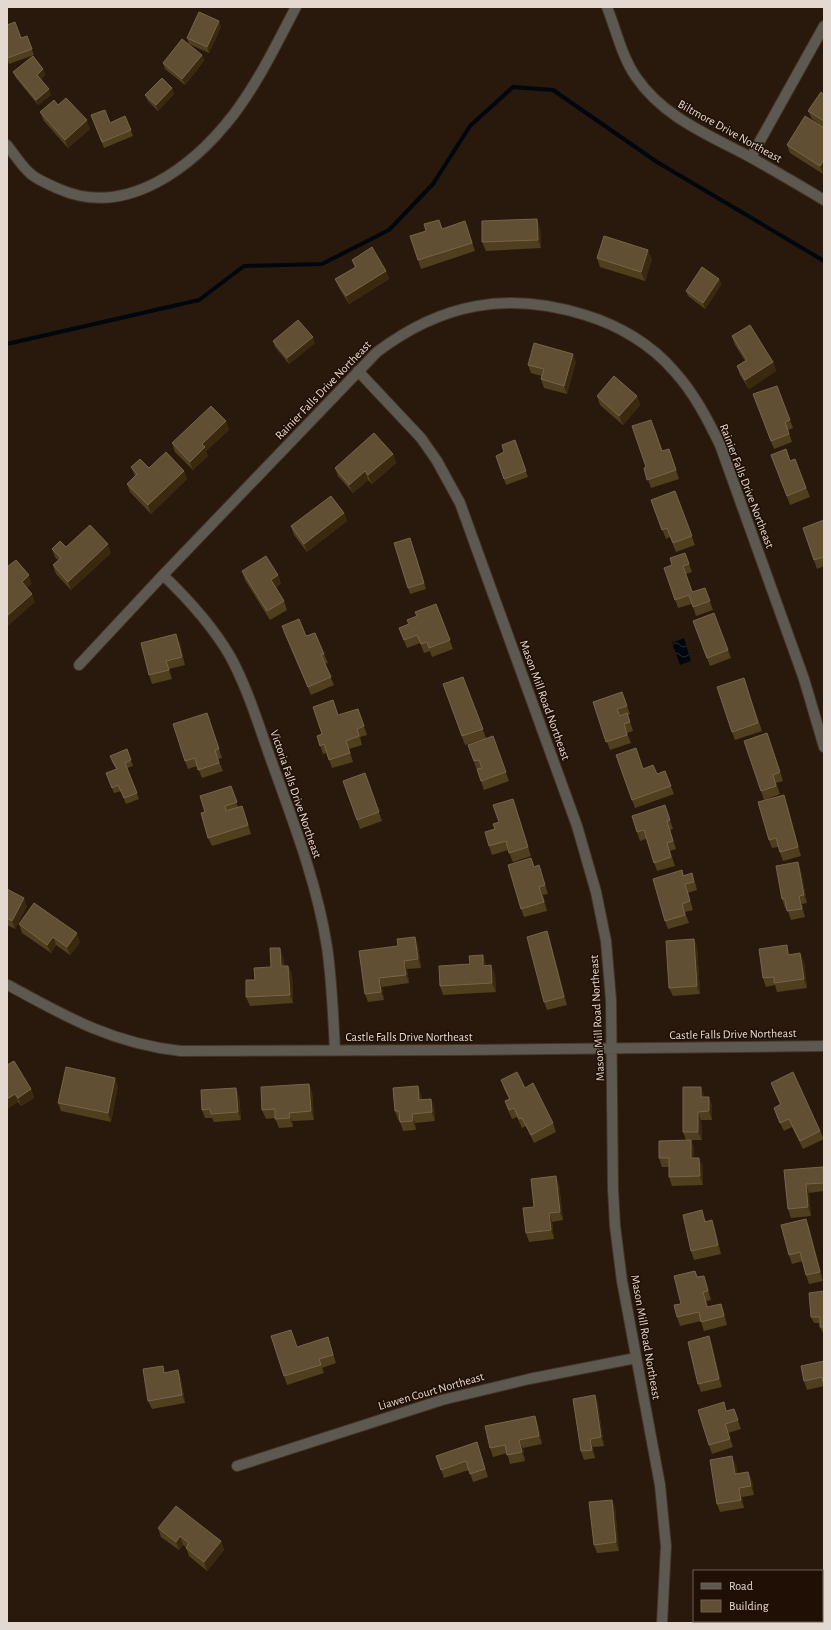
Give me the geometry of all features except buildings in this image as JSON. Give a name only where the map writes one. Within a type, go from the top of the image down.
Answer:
[{"type":"street","points":[[7,145],[32,175],[42,181],[78,196],[105,198],[118,196],[137,192],[165,179],[206,145],[223,128],[242,103],[259,76],[296,7]]},
{"type":"street","name":"Biltmore Drive Northeast","points":[[607,7],[627,60],[636,77],[665,109],[678,118],[750,157],[824,200]]},
{"type":"street","points":[[750,157],[824,26]]},
{"type":"street","name":"Rainier Falls Drive Northeast","points":[[79,665],[358,371],[377,352],[396,337],[419,324],[444,314],[478,305],[509,302],[538,303],[601,320],[628,334],[654,351],[690,390],[705,413],[720,445],[804,680],[824,747]]},
{"type":"street","name":"Mason Mill Road Northeast","points":[[358,371],[405,420],[425,444],[437,461],[460,503],[470,527],[577,826],[596,892],[606,941],[611,1000],[613,1189],[615,1226],[622,1281],[660,1485],[666,1546],[662,1623]]},
{"type":"street","name":"Victoria Falls Drive Northeast","points":[[163,575],[213,629],[230,656],[253,711],[298,834],[318,903],[327,947],[332,992],[335,1050]]},
{"type":"street","name":"Castle Falls Drive Northeast","points":[[7,985],[60,1014],[116,1038],[157,1048],[181,1051],[824,1046]]},
{"type":"street","name":"Liawen Court Northeast","points":[[237,1466],[442,1400],[529,1379],[636,1358]]},
{"type":"water","points":[[684,638],[691,661],[680,665],[672,643]]},
{"type":"waterway","points":[[7,344],[199,300],[244,266],[322,264],[389,230],[433,184],[470,126],[513,87],[553,90],[657,162],[824,261]]}]
